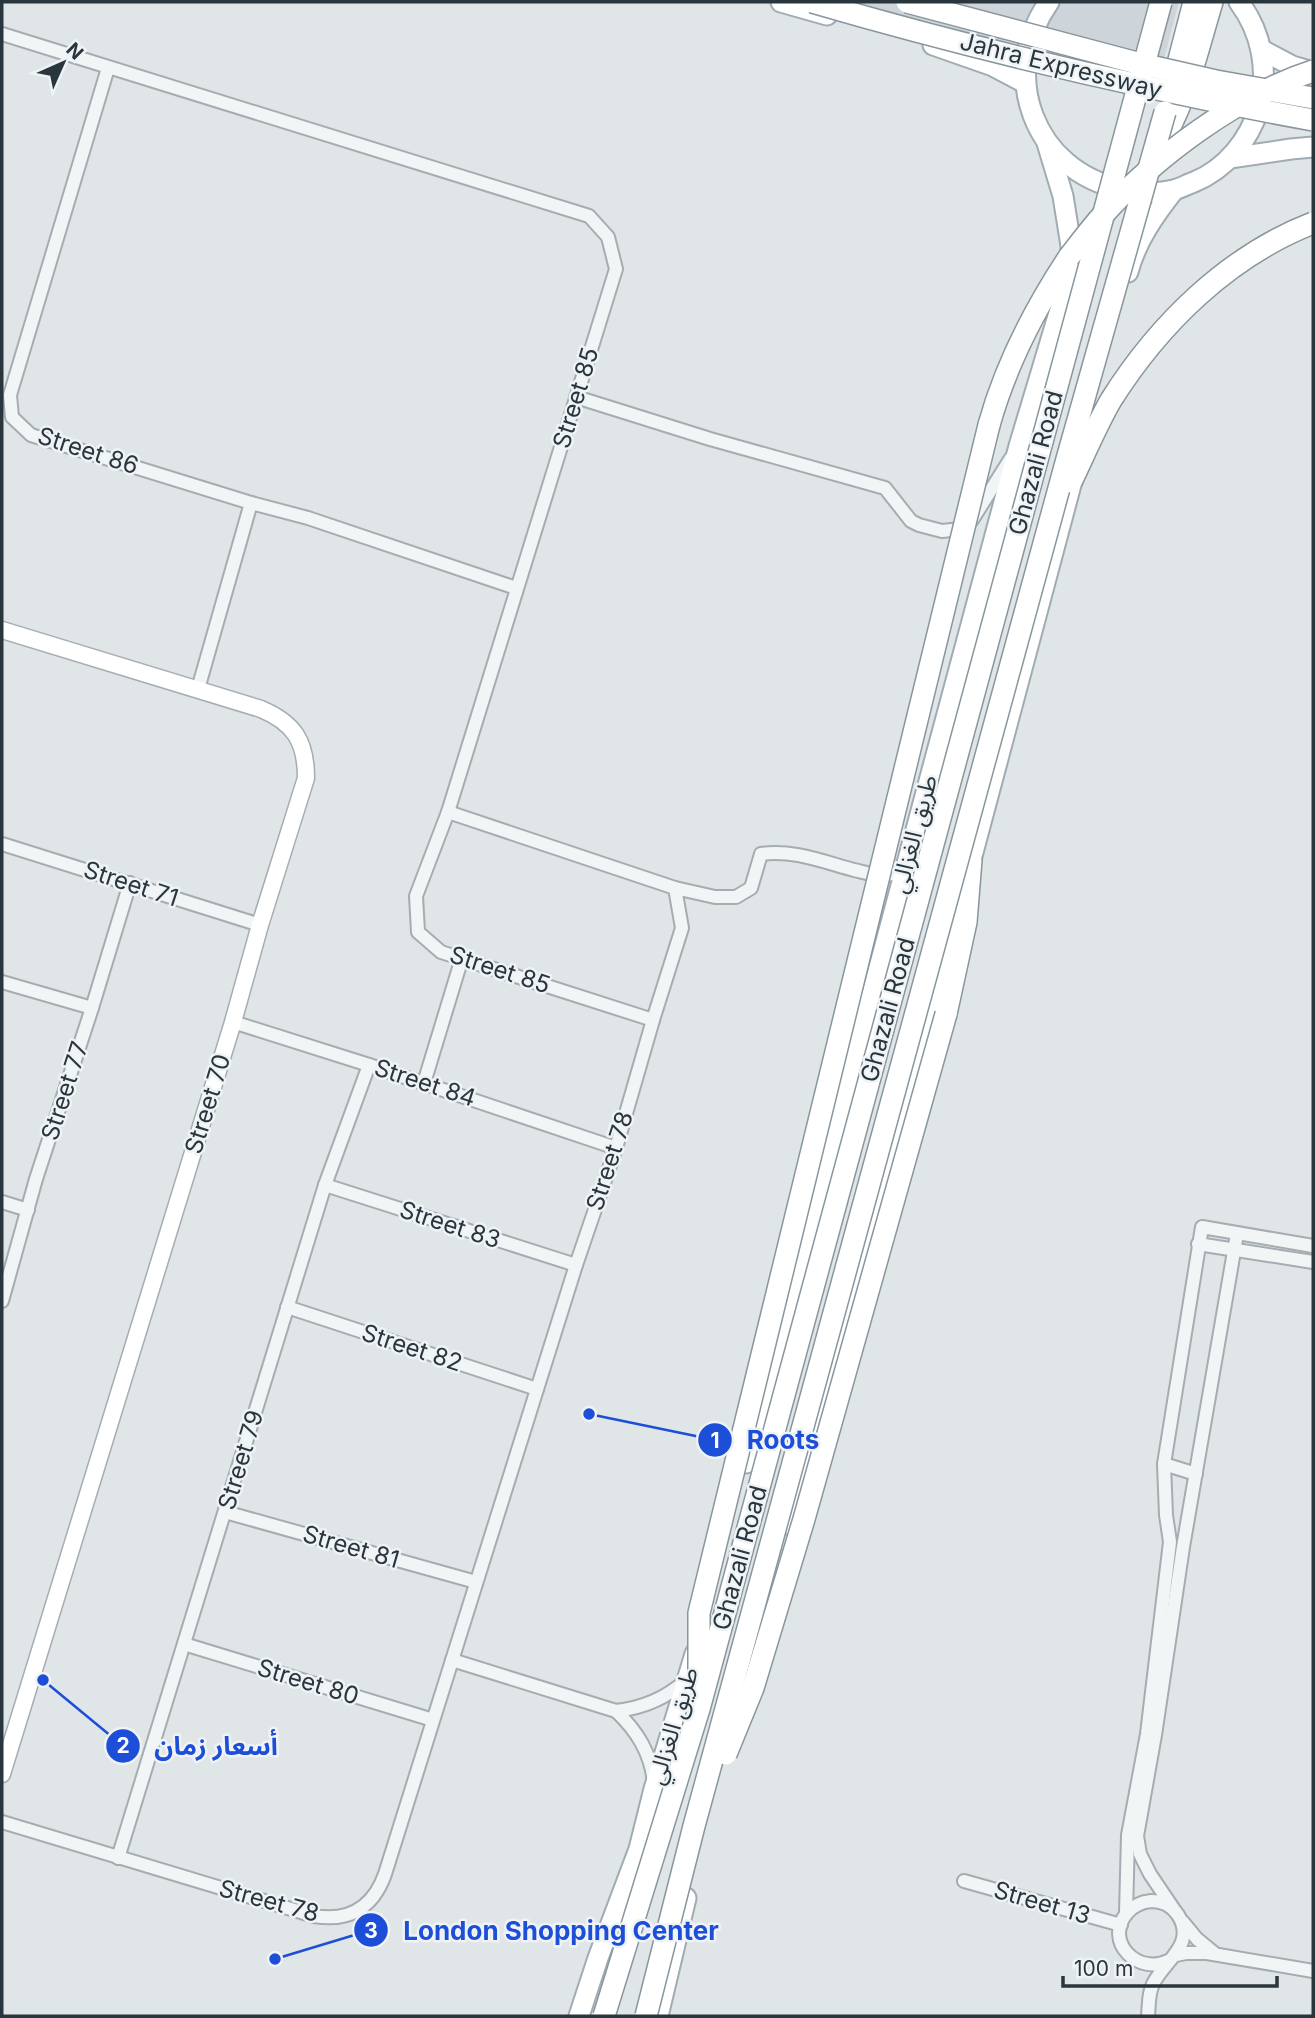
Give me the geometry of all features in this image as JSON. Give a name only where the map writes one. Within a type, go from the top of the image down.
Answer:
[{"type":"highway","name":"Jahra Expressway","points":[[812,2],[970,45],[1123,82],[1313,121]]},
{"type":"highway","name":"Jahra Expressway","points":[[907,2],[1137,63],[1216,81],[1313,98]]},
{"type":"highway","name":"Ghazali Road","points":[[604,2016],[699,1709],[1161,2]]},
{"type":"highway","name":"Ghazali Road","points":[[646,2016],[694,1826],[1194,2]]},
{"type":"highway","points":[[1152,159],[1179,110],[1212,2]]},
{"type":"highway","points":[[699,1709],[699,1613],[997,398],[1017,347],[1043,297],[1069,257],[1103,215],[1151,168],[1186,141],[1275,86],[1313,72]]},
{"type":"highway","points":[[1050,524],[1110,402],[1146,350],[1188,303],[1221,276],[1259,250],[1313,223]]},
{"type":"highway","points":[[694,1826],[753,1688],[804,1519],[946,1014],[966,922],[971,860]]},
{"type":"main road","points":[[781,2],[959,53],[993,66],[1025,83]]},
{"type":"main road","points":[[1049,2],[1038,18],[1027,49],[1025,83],[1032,114],[1047,143],[1072,169],[1104,186],[1139,193],[1174,190],[1204,177],[1230,158],[1255,119],[1262,97],[1262,50],[1255,30],[1239,2]]},
{"type":"main road","points":[[1262,50],[1292,66],[1313,72]]},
{"type":"main road","name":"طريق الغزالي","points":[[654,1789],[688,1679],[1018,446],[1070,276],[1071,246],[1063,196],[1047,143]]},
{"type":"main road","points":[[1230,158],[1313,147]]},
{"type":"main road","points":[[658,2016],[723,1756],[971,860],[1132,258],[1155,215],[1174,190]]},
{"type":"main road","points":[[579,2016],[639,1849],[654,1789]]},
{"type":"street","name":"Street 85","points":[[2,34],[589,216],[608,237],[616,268],[448,812],[415,897],[418,932],[441,952],[653,1020]]},
{"type":"street","name":"Street 86","points":[[108,68],[10,395],[12,417],[31,435],[308,518],[516,588]]},
{"type":"street","points":[[576,397],[710,439],[886,488],[906,516],[919,525],[942,531],[961,529],[972,520],[1018,446]]},
{"type":"street","points":[[198,690],[251,503]]},
{"type":"street","name":"Street 70","points":[[2,630],[278,716],[292,729],[306,760],[306,778],[233,1022],[2,1774]]},
{"type":"street","points":[[448,812],[675,888],[715,897],[736,897],[751,888],[761,854],[772,852],[797,855],[884,876],[895,873],[906,864]]},
{"type":"street","name":"Street 71","points":[[2,844],[260,925]]},
{"type":"street","name":"Street 77","points":[[2,1301],[36,1179],[131,883]]},
{"type":"street","name":"Street 78","points":[[2,1822],[325,1918],[348,1915],[368,1903],[381,1885],[576,1265],[616,1147],[682,928],[675,888]]},
{"type":"street","points":[[424,1083],[462,958]]},
{"type":"street","points":[[2,982],[92,1009]]},
{"type":"street","name":"Street 84","points":[[233,1022],[616,1147]]},
{"type":"street","name":"Street 79","points":[[118,1858],[325,1185],[369,1065]]},
{"type":"street","name":"Street 83","points":[[325,1185],[576,1265]]},
{"type":"street","points":[[2,1202],[28,1210]]},
{"type":"street","points":[[1150,1991],[1138,1962],[1125,1951],[1121,1942],[1128,1835],[1147,1734],[1170,1542],[1164,1464],[1198,1244],[1202,1227],[1313,1246]]},
{"type":"street","points":[[1218,1955],[1197,1940],[1150,1874],[1140,1853],[1137,1836],[1156,1735],[1182,1547],[1237,1234]]},
{"type":"street","points":[[1198,1244],[1313,1262]]},
{"type":"street","name":"Street 82","points":[[287,1307],[537,1389]]},
{"type":"street","points":[[1164,1464],[1196,1474]]},
{"type":"street","name":"Street 81","points":[[225,1512],[476,1582]]},
{"type":"street","name":"Street 80","points":[[184,1644],[433,1720]]},
{"type":"street","points":[[452,1660],[616,1710],[655,1702],[688,1679]]},
{"type":"street","points":[[616,1710],[643,1746],[653,1774],[654,1789]]},
{"type":"street","name":"Street 13","points":[[964,1881],[1123,1919]]},
{"type":"street","points":[[1123,1919],[1134,1906],[1144,1902],[1166,1904],[1178,1915],[1184,1938],[1173,1957],[1158,1974],[1150,1991],[1147,2016]]},
{"type":"street","points":[[1138,1962],[1155,1965],[1173,1957],[1197,1952],[1313,1971]]},
{"type":"shaded area","points":[[837,2],[1179,2],[1159,78]]},
{"type":"place","name":"Roots","points":[[589,1414]]},
{"type":"place","name":"أسعار زمان","points":[[43,1680]]},
{"type":"place","name":"London Shopping Center","points":[[275,1959]]}]
